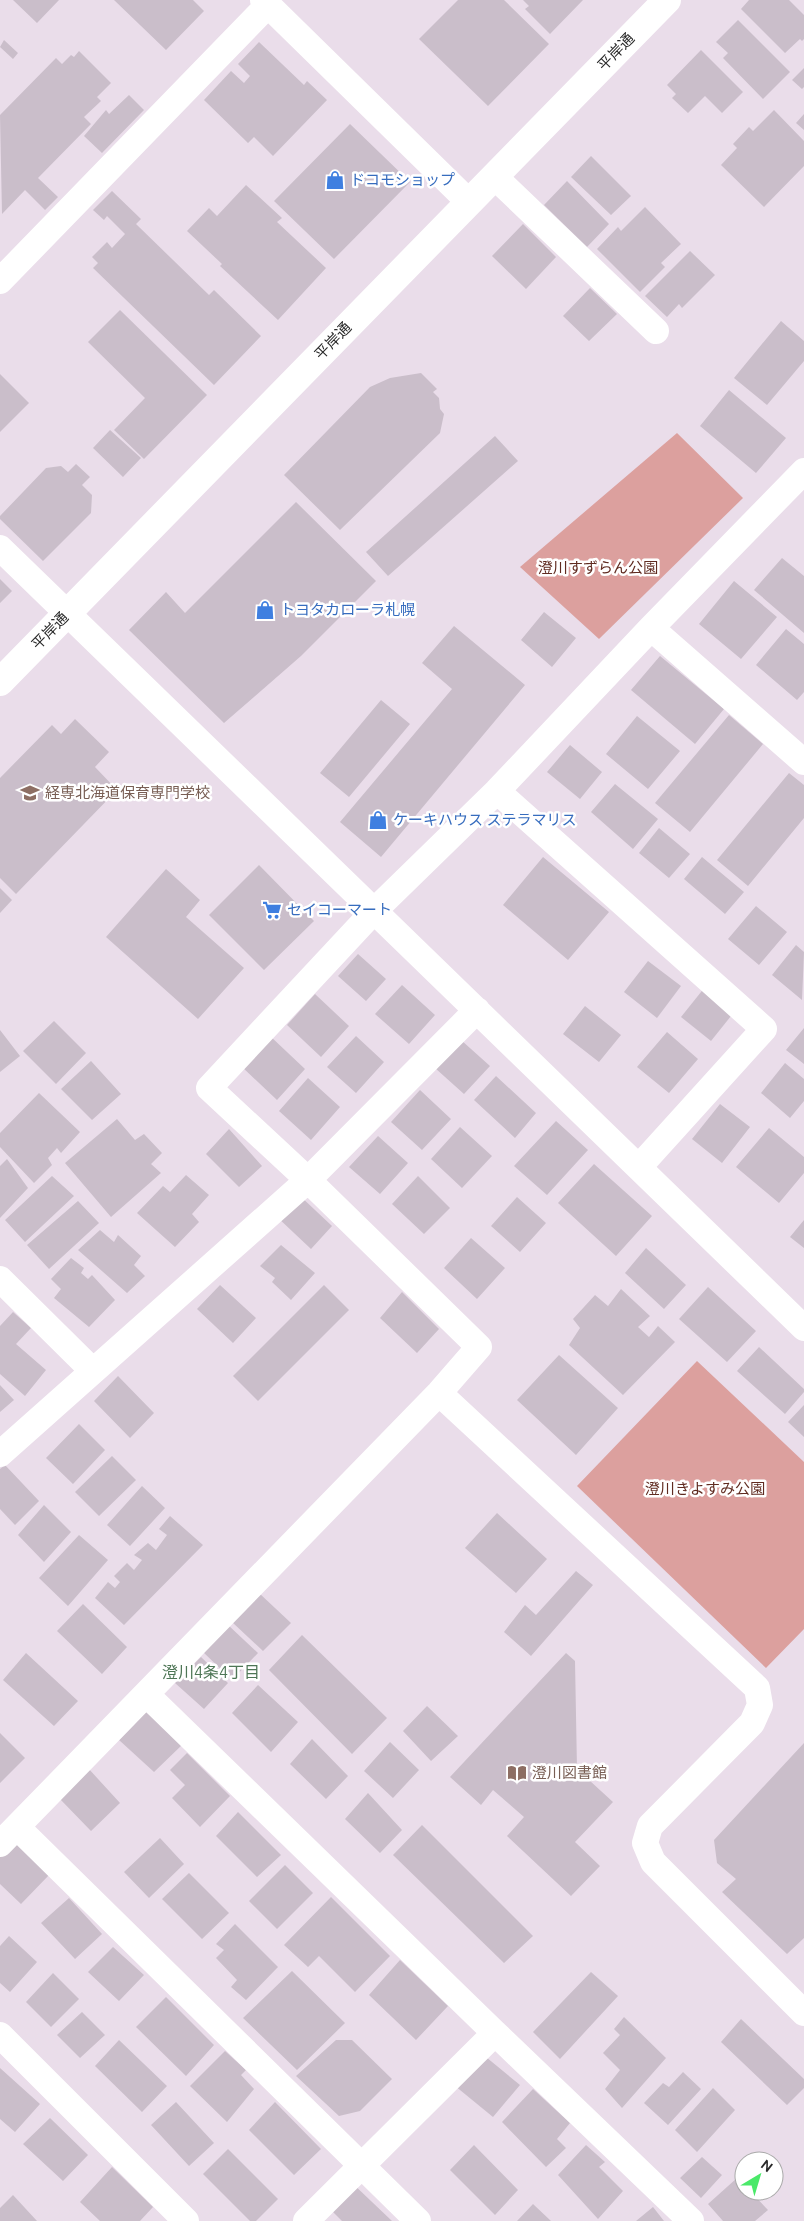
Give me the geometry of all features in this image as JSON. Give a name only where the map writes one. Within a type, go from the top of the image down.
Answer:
[{"type":"street","name":"平岸通","points":[[0,682],[666,0]]},
{"type":"street","points":[[0,281],[265,3],[469,202]]},
{"type":"street","points":[[495,176],[656,331]]},
{"type":"street","points":[[418,2221],[362,2165],[9,1836],[439,1393],[479,1347],[308,1180],[209,1088],[374,911],[497,790],[804,471]]},
{"type":"street","points":[[0,548],[804,1328]]},
{"type":"street","points":[[651,628],[804,762]]},
{"type":"street","points":[[497,790],[764,1029],[639,1167]]},
{"type":"street","points":[[0,1454],[92,1370],[308,1180],[477,1010]]},
{"type":"street","points":[[0,1279],[92,1370]]},
{"type":"street","points":[[439,1393],[757,1688],[760,1705],[752,1723],[650,1826],[645,1844],[653,1862],[804,2013]]},
{"type":"street","points":[[146,1694],[691,2221]]},
{"type":"street","points":[[306,2221],[495,2033]]},
{"type":"street","points":[[0,2035],[186,2221]]},
{"type":"green space","name":"澄川すずらん公園","points":[[677,433],[743,498],[599,639],[520,567]]},
{"type":"green space","name":"澄川きよすみ公園","points":[[697,1361],[804,1462],[804,1629],[766,1668],[577,1486]]},
{"type":"building","points":[[13,0],[59,0],[37,23]]},
{"type":"building","points":[[114,0],[193,0],[204,11],[166,50]]},
{"type":"building","points":[[458,0],[504,0],[549,44],[488,106],[419,39]]},
{"type":"building","points":[[523,0],[583,0],[550,34],[525,9],[529,6]]},
{"type":"building","points":[[749,0],[789,0],[804,15],[804,39],[802,41],[800,39],[785,53],[741,9]]},
{"type":"building","points":[[738,20],[790,72],[763,99],[723,58],[728,53],[716,42]]},
{"type":"building","points":[[4,40],[18,53],[13,59],[0,47]]},
{"type":"building","points":[[259,42],[304,85],[307,81],[327,100],[273,156],[254,137],[248,143],[204,100],[231,71],[244,83],[250,76],[238,64]]},
{"type":"building","points":[[701,50],[743,92],[722,113],[705,96],[688,113],[672,98],[676,94],[667,85]]},
{"type":"building","points":[[79,51],[111,83],[97,97],[101,101],[84,117],[91,124],[38,178],[58,197],[45,210],[25,190],[2,214],[0,115],[56,58],[62,64],[71,55],[74,57]]},
{"type":"building","points":[[804,68],[804,87],[802,89],[792,80]]},
{"type":"building","points":[[129,95],[144,110],[102,153],[84,136],[106,110],[109,114]]},
{"type":"building","points":[[774,110],[804,141],[804,166],[764,207],[721,165],[737,148],[733,144],[749,127],[753,131]]},
{"type":"building","points":[[804,114],[804,130],[796,123]]},
{"type":"building","points":[[350,124],[410,182],[334,259],[274,201]]},
{"type":"building","points":[[591,156],[631,196],[611,215],[571,177]]},
{"type":"building","points":[[567,181],[609,224],[587,247],[544,205]]},
{"type":"building","points":[[246,185],[282,218],[277,222],[326,268],[278,320],[220,266],[222,264],[187,231],[209,208],[217,216]]},
{"type":"building","points":[[112,191],[141,219],[136,224],[209,295],[214,290],[261,336],[214,385],[93,268],[98,263],[92,257],[107,242],[112,248],[125,234],[107,216],[104,220],[93,210]]},
{"type":"building","points":[[645,207],[681,244],[661,263],[665,267],[640,292],[597,249],[618,227],[621,231]]},
{"type":"building","points":[[523,224],[556,257],[526,289],[492,256]]},
{"type":"building","points":[[690,251],[715,275],[682,308],[679,304],[667,317],[645,296]]},
{"type":"building","points":[[590,288],[617,314],[589,341],[563,316]]},
{"type":"building","points":[[120,310],[207,395],[144,459],[114,430],[145,398],[88,342]]},
{"type":"building","points":[[781,321],[804,341],[804,361],[767,405],[734,378]]},
{"type":"building","points":[[421,373],[437,389],[433,392],[439,398],[440,409],[444,414],[440,433],[340,530],[284,475],[370,387],[390,378]]},
{"type":"building","points":[[0,374],[29,403],[0,432]]},
{"type":"building","points":[[729,390],[786,438],[756,473],[700,426]]},
{"type":"building","points":[[110,430],[141,458],[123,477],[93,448]]},
{"type":"building","points":[[495,436],[518,461],[388,576],[366,552]]},
{"type":"building","points":[[76,464],[90,477],[82,485],[92,495],[91,513],[43,561],[0,519],[0,516],[46,468],[61,466],[68,472]]},
{"type":"building","points":[[296,502],[376,581],[301,656],[224,723],[129,630],[166,592],[185,613]]},
{"type":"building","points":[[782,558],[804,576],[804,633],[754,590]]},
{"type":"building","points":[[0,579],[12,591],[0,603]]},
{"type":"building","points":[[734,581],[777,617],[741,659],[699,624]]},
{"type":"building","points":[[544,612],[576,638],[552,667],[521,640]]},
{"type":"building","points":[[454,626],[525,685],[381,857],[340,822],[452,689],[422,663]]},
{"type":"building","points":[[786,629],[804,644],[804,692],[797,700],[756,665]]},
{"type":"building","points":[[660,656],[724,709],[695,744],[631,690]]},
{"type":"building","points":[[381,700],[410,724],[349,797],[320,773]]},
{"type":"building","points":[[729,715],[763,744],[690,832],[655,803]]},
{"type":"building","points":[[637,716],[680,751],[648,789],[606,754]]},
{"type":"building","points":[[75,719],[109,752],[95,767],[117,790],[16,894],[0,878],[0,778],[52,725],[61,734]]},
{"type":"building","points":[[570,745],[602,772],[580,799],[547,772]]},
{"type":"building","points":[[789,773],[804,785],[804,818],[748,886],[717,860]]},
{"type":"building","points":[[615,784],[658,819],[633,849],[591,812]]},
{"type":"building","points":[[659,828],[690,854],[669,878],[639,853]]},
{"type":"building","points":[[543,857],[609,912],[568,960],[503,905]]},
{"type":"building","points":[[702,857],[744,892],[725,914],[684,879]]},
{"type":"building","points":[[259,865],[314,921],[264,970],[209,915]]},
{"type":"building","points":[[166,869],[200,900],[186,917],[244,968],[198,1019],[106,937]]},
{"type":"building","points":[[0,888],[12,900],[0,913]]},
{"type":"building","points":[[756,906],[787,932],[759,965],[728,939]]},
{"type":"building","points":[[796,945],[804,952],[802,1000],[772,975]]},
{"type":"building","points":[[358,954],[386,979],[366,1001],[338,976]]},
{"type":"building","points":[[648,961],[681,986],[657,1018],[624,992]]},
{"type":"building","points":[[402,985],[435,1015],[409,1044],[375,1014]]},
{"type":"building","points":[[705,987],[735,1011],[711,1041],[681,1017]]},
{"type":"building","points":[[315,994],[349,1026],[321,1057],[287,1025]]},
{"type":"building","points":[[585,1006],[621,1035],[599,1062],[563,1034]]},
{"type":"building","points":[[54,1021],[86,1053],[56,1084],[23,1051]]},
{"type":"building","points":[[804,1028],[804,1064],[786,1050]]},
{"type":"building","points":[[0,1030],[20,1056],[0,1072]]},
{"type":"building","points":[[667,1032],[698,1059],[669,1093],[637,1067]]},
{"type":"building","points":[[269,1035],[305,1069],[277,1100],[241,1066]]},
{"type":"building","points":[[356,1036],[384,1062],[356,1093],[327,1067]]},
{"type":"building","points":[[461,1040],[490,1066],[464,1094],[435,1068]]},
{"type":"building","points":[[91,1061],[121,1094],[92,1120],[61,1089]]},
{"type":"building","points":[[785,1063],[804,1079],[804,1101],[790,1118],[761,1093]]},
{"type":"building","points":[[496,1076],[536,1113],[515,1138],[474,1100]]},
{"type":"building","points":[[308,1078],[340,1107],[311,1140],[279,1111]]},
{"type":"building","points":[[420,1090],[451,1119],[422,1150],[391,1122]]},
{"type":"building","points":[[39,1093],[80,1132],[61,1153],[57,1148],[48,1158],[52,1165],[34,1183],[0,1147],[0,1133]]},
{"type":"building","points":[[720,1104],[750,1127],[722,1163],[692,1139]]},
{"type":"building","points":[[117,1119],[135,1140],[144,1134],[162,1153],[151,1164],[161,1173],[111,1217],[65,1163]]},
{"type":"building","points":[[556,1121],[588,1150],[547,1195],[514,1166]]},
{"type":"building","points":[[460,1127],[492,1156],[462,1188],[431,1159]]},
{"type":"building","points":[[769,1128],[804,1157],[804,1173],[779,1203],[736,1167]]},
{"type":"building","points":[[229,1129],[262,1166],[239,1187],[206,1154]]},
{"type":"building","points":[[378,1136],[408,1163],[380,1194],[349,1167]]},
{"type":"building","points":[[7,1159],[28,1188],[0,1218],[0,1166]]},
{"type":"building","points":[[594,1164],[652,1216],[616,1256],[558,1203]]},
{"type":"building","points":[[186,1175],[209,1195],[192,1214],[199,1222],[175,1247],[137,1213],[163,1186],[170,1192]]},
{"type":"building","points":[[52,1176],[74,1196],[25,1242],[5,1220]]},
{"type":"building","points":[[418,1176],[450,1208],[424,1234],[392,1204]]},
{"type":"building","points":[[298,1194],[332,1226],[311,1249],[276,1216]]},
{"type":"building","points":[[517,1197],[546,1223],[520,1252],[491,1226]]},
{"type":"building","points":[[78,1201],[99,1223],[49,1269],[27,1245]]},
{"type":"building","points":[[804,1220],[804,1248],[790,1237]]},
{"type":"building","points":[[100,1230],[114,1242],[118,1235],[141,1256],[134,1265],[145,1276],[127,1293],[78,1250]]},
{"type":"building","points":[[471,1238],[505,1268],[477,1299],[444,1268]]},
{"type":"building","points":[[281,1245],[315,1273],[291,1300],[272,1282],[275,1278],[260,1266]]},
{"type":"building","points":[[646,1248],[686,1285],[664,1309],[625,1273]]},
{"type":"building","points":[[71,1258],[84,1268],[81,1273],[88,1279],[92,1275],[115,1300],[89,1327],[54,1298],[61,1289],[51,1279]]},
{"type":"building","points":[[220,1285],[256,1318],[233,1343],[197,1309]]},
{"type":"building","points":[[324,1285],[349,1310],[258,1401],[233,1376]]},
{"type":"building","points":[[708,1287],[756,1331],[727,1362],[679,1319]]},
{"type":"building","points":[[621,1289],[650,1316],[638,1327],[649,1337],[658,1326],[675,1342],[623,1395],[569,1345],[580,1328],[573,1319],[595,1295],[608,1306]]},
{"type":"building","points":[[402,1292],[439,1329],[417,1353],[380,1318]]},
{"type":"building","points":[[13,1312],[31,1328],[16,1344],[46,1370],[25,1396],[0,1374],[0,1326]]},
{"type":"building","points":[[759,1347],[804,1389],[804,1392],[785,1414],[737,1371]]},
{"type":"building","points":[[559,1355],[618,1408],[576,1455],[517,1400]]},
{"type":"building","points":[[118,1376],[154,1413],[130,1438],[94,1401]]},
{"type":"building","points":[[0,1385],[14,1400],[0,1412]]},
{"type":"building","points":[[804,1405],[804,1437],[788,1422]]},
{"type":"building","points":[[79,1424],[105,1450],[73,1484],[46,1458]]},
{"type":"building","points":[[112,1456],[136,1480],[99,1516],[75,1492]]},
{"type":"building","points":[[5,1465],[39,1501],[15,1525],[0,1509],[0,1469]]},
{"type":"building","points":[[142,1486],[165,1508],[130,1546],[107,1525]]},
{"type":"building","points":[[44,1505],[71,1532],[44,1562],[18,1535]]},
{"type":"building","points":[[497,1513],[547,1559],[516,1593],[465,1548]]},
{"type":"building","points":[[170,1516],[203,1545],[124,1625],[95,1598],[108,1582],[115,1588],[120,1582],[114,1576],[127,1563],[134,1570],[142,1560],[134,1555],[148,1543],[156,1550],[167,1535],[159,1529]]},
{"type":"building","points":[[79,1535],[108,1560],[68,1606],[39,1578]]},
{"type":"building","points":[[576,1571],[593,1585],[531,1656],[504,1632],[525,1605],[536,1615]]},
{"type":"building","points":[[259,1593],[291,1623],[263,1651],[232,1622]]},
{"type":"building","points":[[83,1604],[127,1647],[102,1674],[57,1631]]},
{"type":"building","points":[[227,1624],[258,1653],[232,1680],[202,1651]]},
{"type":"building","points":[[302,1635],[387,1718],[352,1754],[269,1670]]},
{"type":"building","points":[[26,1653],[78,1701],[54,1726],[3,1680]]},
{"type":"building","name":"澄川図書館","points":[[566,1653],[575,1661],[577,1769],[613,1802],[575,1842],[600,1866],[571,1896],[507,1836],[524,1817],[493,1790],[481,1805],[450,1777]]},
{"type":"building","points":[[201,1657],[228,1683],[204,1709],[175,1683]]},
{"type":"building","points":[[258,1685],[298,1722],[271,1752],[232,1713]]},
{"type":"building","points":[[427,1706],[458,1736],[431,1761],[403,1731]]},
{"type":"building","points":[[147,1711],[182,1745],[154,1772],[119,1740]]},
{"type":"building","points":[[0,1733],[25,1758],[0,1783]]},
{"type":"building","points":[[312,1739],[348,1776],[326,1799],[290,1764]]},
{"type":"building","points":[[390,1742],[419,1770],[393,1798],[364,1771]]},
{"type":"building","points":[[804,1743],[804,1938],[787,1954],[722,1892],[736,1879],[717,1863],[714,1840]]},
{"type":"building","points":[[187,1753],[230,1796],[200,1827],[172,1798],[185,1785],[170,1770]]},
{"type":"building","points":[[88,1768],[120,1803],[91,1831],[59,1798]]},
{"type":"building","points":[[368,1793],[402,1830],[380,1853],[345,1819]]},
{"type":"building","points":[[238,1812],[281,1855],[257,1877],[216,1836]]},
{"type":"building","points":[[422,1825],[533,1936],[504,1963],[393,1855]]},
{"type":"building","points":[[160,1838],[184,1864],[149,1898],[124,1872]]},
{"type":"building","points":[[13,1840],[50,1874],[21,1904],[0,1884],[0,1853]]},
{"type":"building","points":[[285,1865],[313,1893],[277,1929],[249,1901]]},
{"type":"building","points":[[189,1873],[229,1913],[202,1939],[162,1899]]},
{"type":"building","points":[[331,1897],[390,1956],[355,1992],[319,1956],[308,1967],[284,1945]]},
{"type":"building","points":[[69,1898],[102,1934],[75,1959],[41,1923]]},
{"type":"building","points":[[235,1924],[278,1967],[246,2000],[231,1987],[237,1980],[216,1958],[224,1950],[216,1944]]},
{"type":"building","points":[[9,1936],[37,1962],[10,1992],[0,1983],[0,1946]]},
{"type":"building","points":[[113,1947],[144,1975],[119,2001],[88,1972]]},
{"type":"building","points":[[400,1960],[448,2006],[416,2040],[369,1995]]},
{"type":"building","points":[[292,1971],[345,2023],[297,2070],[243,2018]]},
{"type":"building","points":[[591,1972],[618,1996],[560,2059],[533,2032]]},
{"type":"building","points":[[53,1973],[79,1999],[51,2027],[26,2002]]},
{"type":"building","points":[[166,1997],[214,2045],[186,2076],[136,2027]]},
{"type":"building","points":[[82,2012],[105,2035],[80,2058],[57,2035]]},
{"type":"building","points":[[624,2017],[666,2058],[622,2108],[605,2089],[620,2070],[603,2053],[620,2035],[614,2029]]},
{"type":"building","points":[[741,2019],[804,2079],[804,2088],[787,2105],[721,2042]]},
{"type":"building","points":[[119,2040],[167,2086],[142,2112],[95,2066]]},
{"type":"building","points":[[336,2040],[352,2040],[392,2079],[360,2111],[339,2116],[296,2076]]},
{"type":"building","points":[[475,2048],[520,2085],[493,2117],[449,2081]]},
{"type":"building","points":[[225,2051],[246,2070],[241,2075],[254,2089],[227,2122],[190,2086]]},
{"type":"building","points":[[0,2068],[40,2104],[15,2132],[0,2119]]},
{"type":"building","points":[[683,2072],[701,2089],[668,2125],[644,2103],[663,2083],[669,2087]]},
{"type":"building","points":[[713,2088],[735,2110],[697,2152],[675,2130]]},
{"type":"building","points":[[533,2089],[570,2123],[557,2139],[566,2148],[546,2167],[502,2122]]},
{"type":"building","points":[[176,2102],[214,2143],[189,2166],[151,2125]]},
{"type":"building","points":[[275,2102],[321,2149],[294,2175],[249,2130]]},
{"type":"building","points":[[50,2118],[88,2155],[63,2181],[23,2144]]},
{"type":"building","points":[[474,2145],[518,2190],[495,2215],[450,2170]]},
{"type":"building","points":[[586,2145],[605,2162],[599,2167],[623,2191],[598,2219],[558,2175]]},
{"type":"building","points":[[228,2149],[278,2199],[256,2221],[250,2221],[203,2174]]},
{"type":"building","points":[[702,2157],[722,2175],[701,2198],[680,2178]]},
{"type":"building","points":[[112,2167],[153,2207],[140,2221],[100,2221],[80,2202]]},
{"type":"building","points":[[350,2181],[392,2221],[342,2221],[326,2205]]},
{"type":"building","points":[[734,2181],[734,2201],[759,2201],[768,2210],[755,2221],[723,2221],[708,2204]]},
{"type":"building","points":[[13,2195],[37,2221],[0,2221],[0,2208]]},
{"type":"building","points":[[533,2204],[551,2221],[517,2221]]},
{"type":"building","points":[[653,2207],[664,2221],[636,2221]]},
{"type":"place","name":"ドコモショップ","points":[[335,180]]},
{"type":"place","name":"トヨタカローラ札幌","points":[[265,610]]},
{"type":"place","name":"経専北海道保育専門学校","points":[[30,793]]},
{"type":"place","name":"ケーキハウス ステラマリス","points":[[378,820]]},
{"type":"place","name":"セイコーマート","points":[[272,910]]},
{"type":"place","name":"澄川図書館","points":[[517,1773]]},
{"type":"district","name":"澄川4条4丁目","points":[[211,1672]]}]
